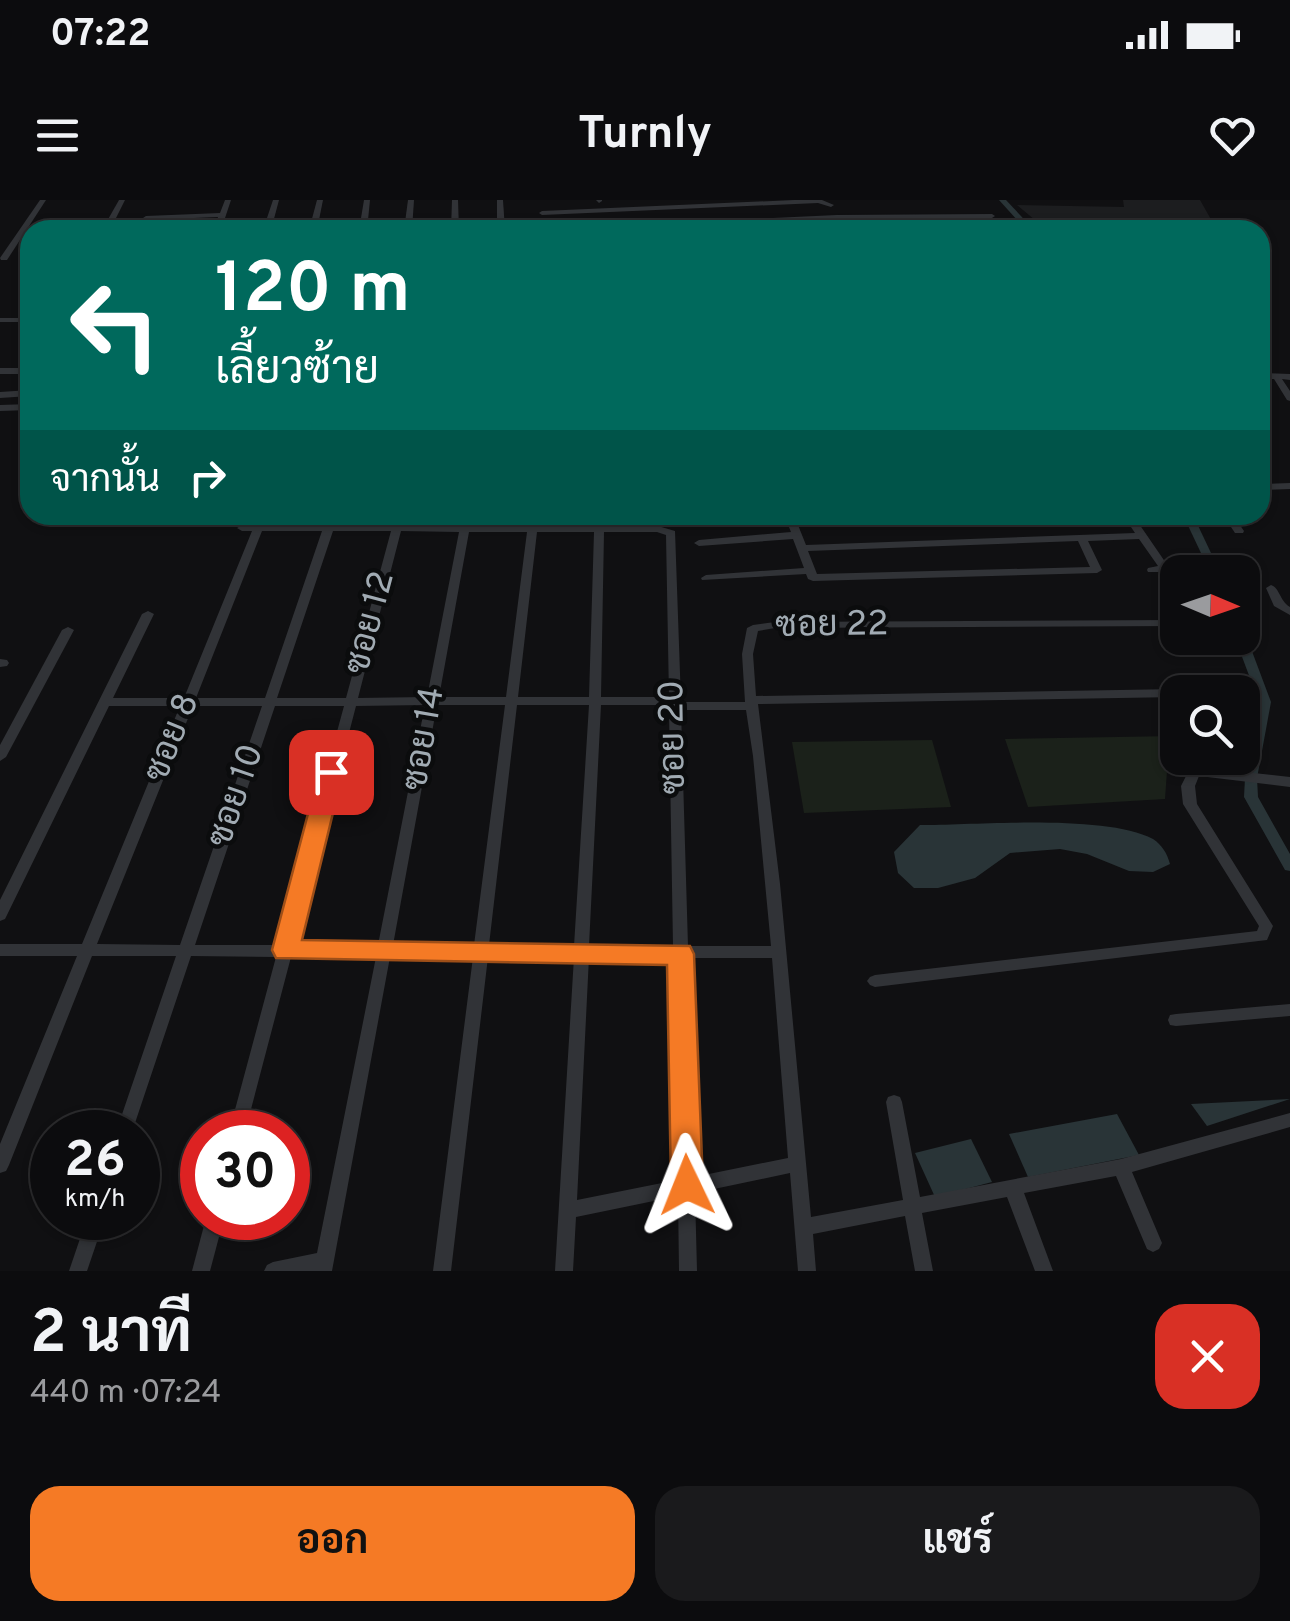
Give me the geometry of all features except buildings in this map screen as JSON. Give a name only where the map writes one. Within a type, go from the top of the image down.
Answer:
[{"type":"street","points":[[220,220],[228,200]]},
{"type":"street","points":[[561,200],[564,212]]},
{"type":"street","points":[[542,213],[673,203],[826,201],[831,206]]},
{"type":"street","points":[[146,218],[222,215]]},
{"type":"street","points":[[879,220],[992,216]]},
{"type":"street","points":[[4,258],[20,234]]},
{"type":"street","points":[[1270,376],[1290,377]]},
{"type":"street","points":[[1276,376],[1290,398]]},
{"type":"street","points":[[794,525],[812,578]]},
{"type":"street","points":[[1135,525],[1165,569],[1152,570]]},
{"type":"street","points":[[1234,525],[1238,531]]},
{"type":"street","name":"ซอย 8","points":[[0,1165],[259,527]]},
{"type":"street","name":"ซอย 10","points":[[131,1110],[329,527]]},
{"type":"street","points":[[242,528],[599,528],[595,702],[564,1271]]},
{"type":"street","name":"ซอย 12","points":[[244,1110],[397,528]]},
{"type":"street","name":"ซอย 14","points":[[324,1266],[465,528]]},
{"type":"street","name":"ซอย 20","points":[[599,528],[658,529],[668,531],[672,538],[688,1271]]},
{"type":"street","points":[[442,1271],[532,529]]},
{"type":"street","points":[[699,543],[798,535]]},
{"type":"street","points":[[802,548],[1143,536]]},
{"type":"street","points":[[706,578],[1097,570],[1081,538]]},
{"type":"street","points":[[1271,588],[1278,604],[1290,612]]},
{"type":"street","points":[[0,915],[148,614]]},
{"type":"street","name":"ซอย 22","points":[[808,1271],[753,703],[748,643],[753,628],[1160,623]]},
{"type":"street","points":[[0,757],[68,630]]},
{"type":"street","points":[[107,702],[753,703],[1160,693]]},
{"type":"street","points":[[875,981],[1262,936],[1266,926],[1190,804],[1188,786],[1192,775]]},
{"type":"street","points":[[1225,775],[1290,782]]},
{"type":"street","points":[[0,950],[778,952]]},
{"type":"street","points":[[1176,1020],[1290,1010]]},
{"type":"street","points":[[894,1102],[924,1271]]},
{"type":"street","points":[[803,1228],[1121,1168],[1290,1120]]},
{"type":"street","points":[[568,1210],[797,1164]]},
{"type":"street","points":[[1121,1168],[1154,1243]]},
{"type":"street","points":[[1014,1188],[1044,1271]]},
{"type":"street","points":[[78,1271],[89,1240]]},
{"type":"street","points":[[201,1271],[209,1240]]},
{"type":"street","points":[[273,1271],[324,1266]]},
{"type":"shaded area","points":[[1123,200],[1200,200],[1211,220],[1035,220],[1017,205],[1124,207]]},
{"type":"shaded area","points":[[1160,736],[1160,775],[1167,775],[1165,799],[1028,807],[1005,739]]},
{"type":"shaded area","points":[[932,740],[951,807],[804,813],[792,742]]},
{"type":"shaded area","points":[[920,825],[1104,826],[1153,839],[1170,864],[1153,872],[1129,871],[1087,854],[1060,849],[1010,853],[975,878],[938,888],[914,888],[898,873],[894,852]]},
{"type":"shaded area","points":[[1290,1099],[1207,1126],[1191,1104]]},
{"type":"shaded area","points":[[1117,1114],[1139,1155],[1028,1177],[1009,1134]]},
{"type":"shaded area","points":[[971,1139],[992,1182],[935,1197],[915,1153]]},
{"type":"waterway","points":[[1002,200],[1021,220]]},
{"type":"waterway","points":[[1193,525],[1207,555]]},
{"type":"waterway","points":[[1247,655],[1265,702],[1251,797],[1290,866]]},
{"type":"route","points":[[331,772],[286,950],[680,954],[687,1185]]}]
